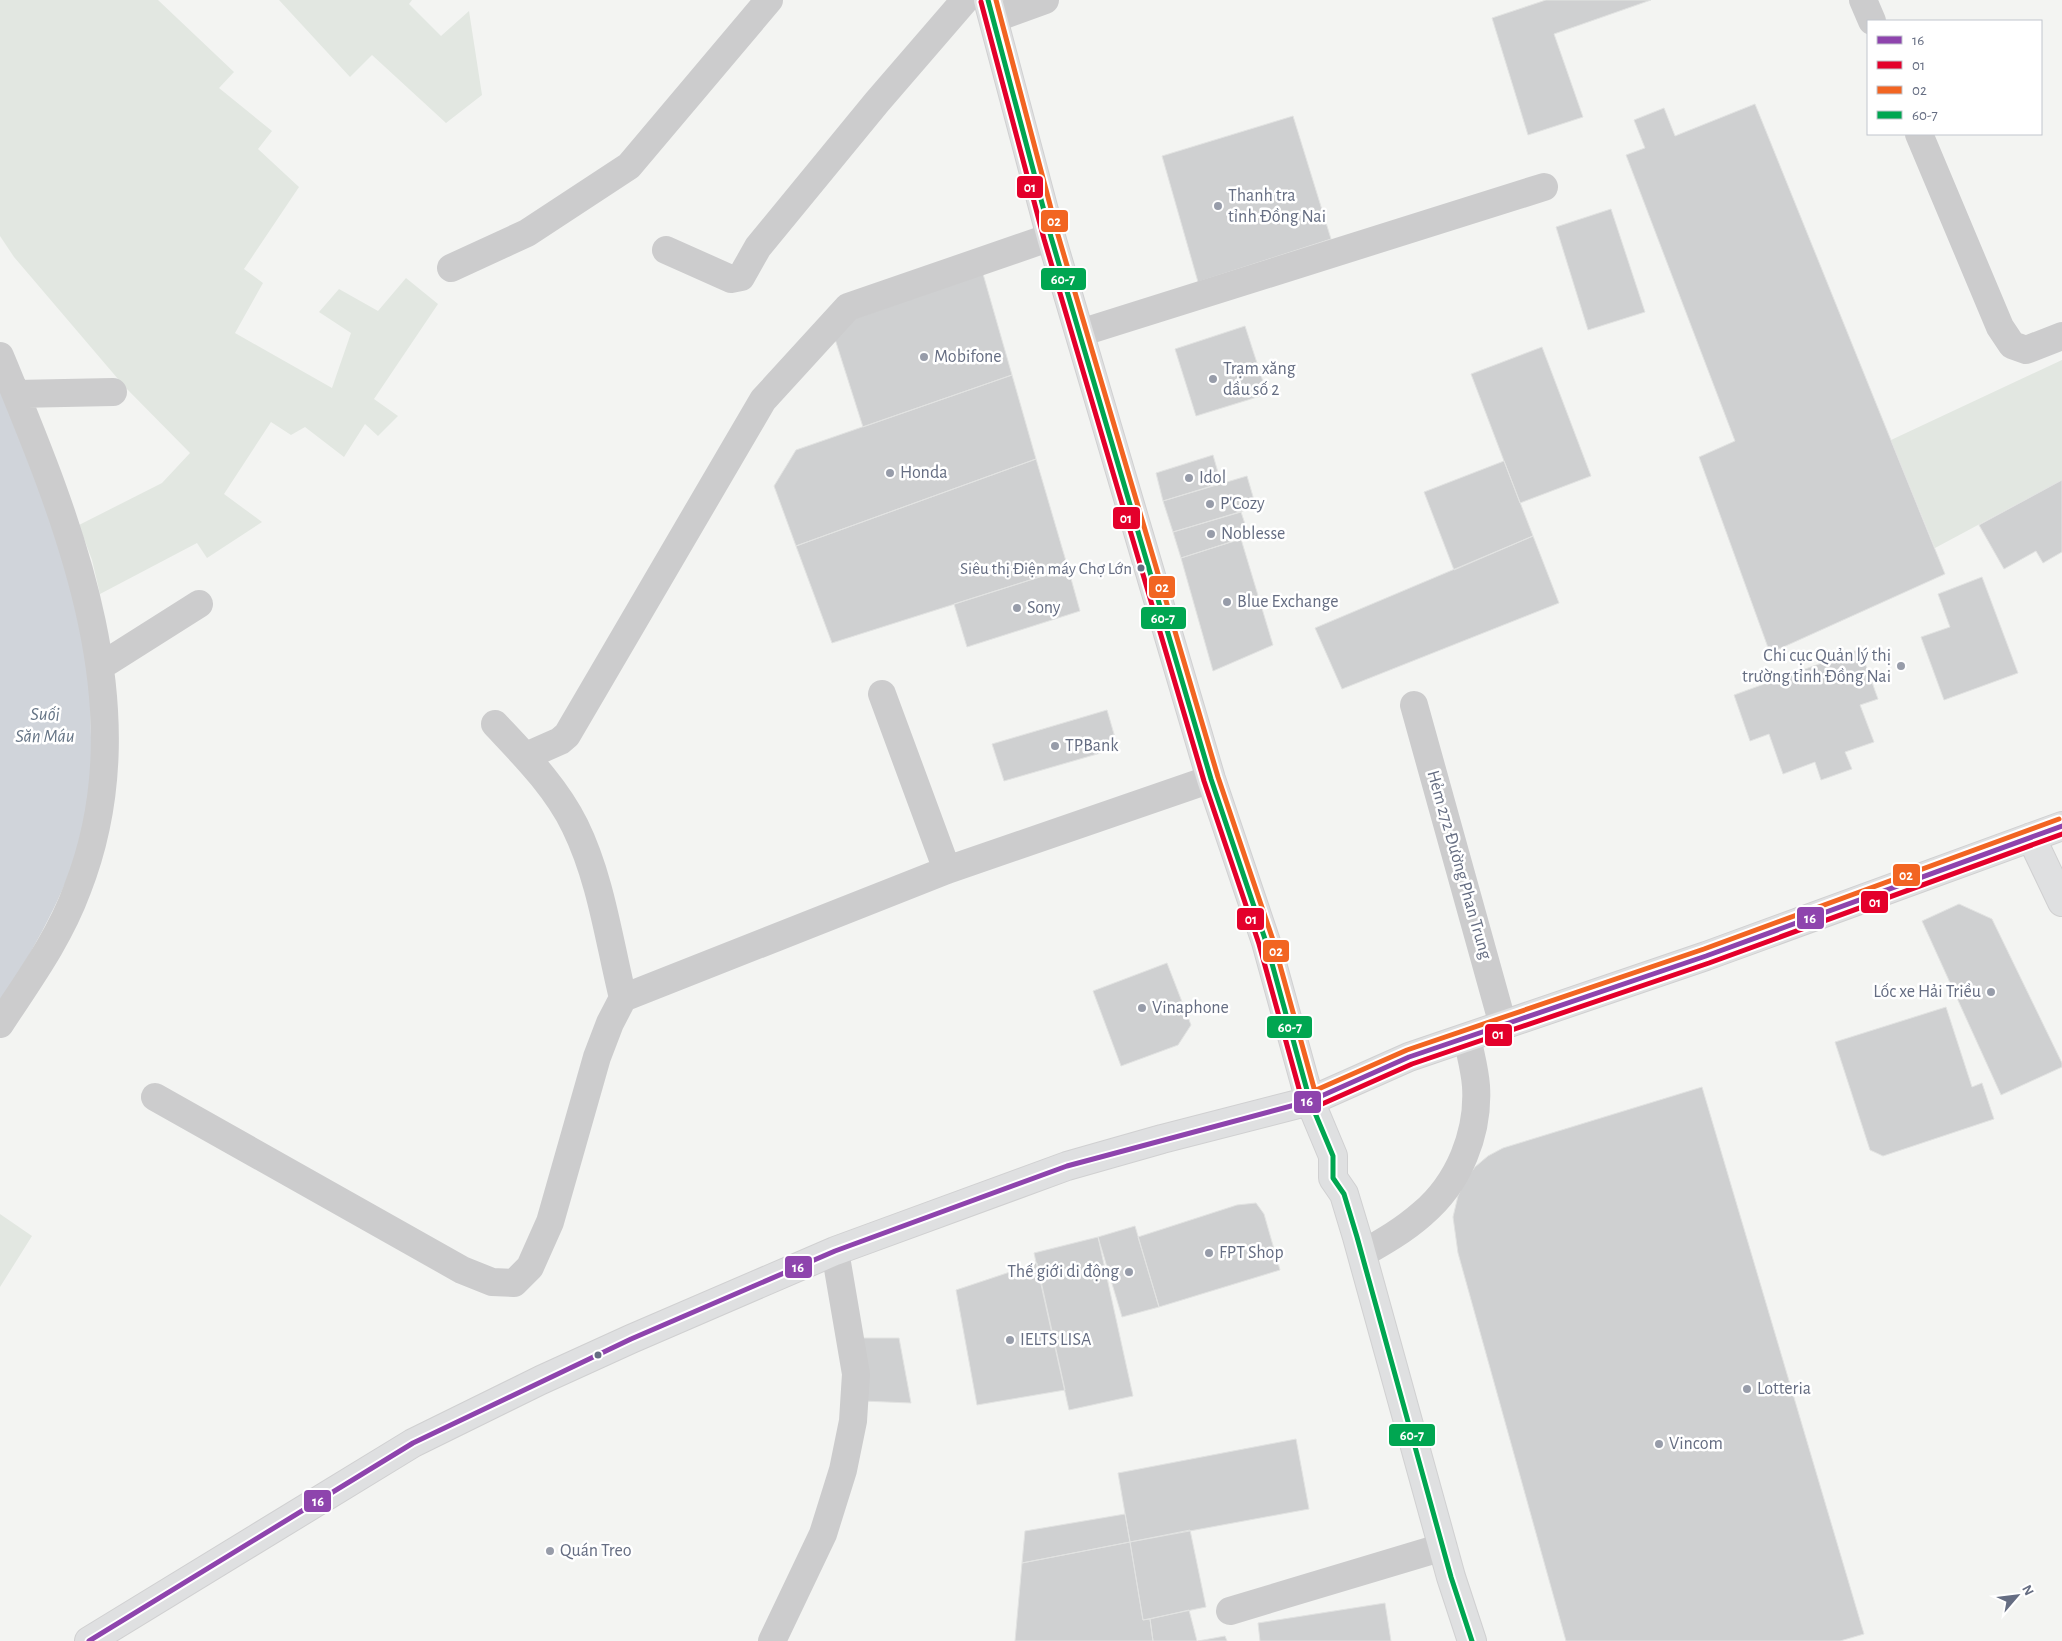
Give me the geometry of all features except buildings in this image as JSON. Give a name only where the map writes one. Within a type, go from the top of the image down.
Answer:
[{"type":"main road","points":[[990,10],[1051,237],[1212,779],[1266,942],[1310,1101],[1334,1156],[1333,1178],[1344,1194],[1443,1546],[1472,1641]]},
{"type":"main road","points":[[89,1641],[413,1443],[568,1367],[835,1251],[1067,1166],[1162,1139],[1310,1101],[1409,1057],[1706,956],[2062,826]]},
{"type":"main road","points":[[2031,837],[2062,902]]},
{"type":"street","points":[[451,268],[527,234],[629,166],[769,0]]},
{"type":"street","points":[[666,250],[730,279],[740,277],[758,247],[877,102],[965,0]]},
{"type":"street","points":[[990,10],[1045,0]]},
{"type":"street","points":[[1863,0],[1872,20]]},
{"type":"street","points":[[1919,135],[2000,327],[2012,345],[2026,350],[2062,336]]},
{"type":"street","points":[[1080,333],[1544,187]]},
{"type":"street","points":[[526,756],[560,741],[567,735],[763,400],[834,320],[848,307],[1051,237]]},
{"type":"street","points":[[0,356],[46,467],[80,568],[101,666],[106,718],[105,775],[96,831],[77,891],[49,950],[0,1024]]},
{"type":"street","points":[[16,394],[113,392]]},
{"type":"street","points":[[101,666],[199,604]]},
{"type":"street","points":[[882,694],[947,870]]},
{"type":"street","name":"Hẻm 272 Đường Phan Trung","points":[[1414,705],[1503,1024]]},
{"type":"street","points":[[495,724],[541,773],[574,825],[591,868],[623,998]]},
{"type":"street","points":[[155,1097],[462,1270],[492,1282],[514,1282],[530,1267],[550,1222],[597,1057],[610,1023],[623,998],[947,870],[1212,779]]},
{"type":"street","points":[[1362,1254],[1423,1214],[1442,1193],[1458,1168],[1469,1144],[1476,1112],[1476,1084],[1467,1037]]},
{"type":"street","points":[[772,1641],[823,1534],[843,1470],[853,1421],[856,1374],[835,1251]]},
{"type":"street","points":[[1230,1611],[1443,1546]]},
{"type":"shaded area","points":[[0,0],[158,0],[234,72],[219,88],[272,131],[258,149],[299,187],[244,269],[263,283],[235,333],[332,388],[351,333],[319,312],[339,289],[378,311],[406,278],[438,304],[374,399],[398,416],[378,436],[365,424],[344,457],[305,427],[291,435],[271,422],[224,494],[262,522],[207,558],[197,543],[100,594],[92,560],[79,525],[162,483],[190,453],[124,386],[14,257],[0,236]]},
{"type":"shaded area","points":[[279,0],[412,0],[409,4],[441,36],[469,11],[482,95],[446,123],[372,55],[350,77]]},
{"type":"shaded area","points":[[2062,360],[2062,480],[1935,548],[1891,440]]},
{"type":"shaded area","points":[[0,1214],[32,1236],[0,1287]]},
{"type":"water","name":"Suối Săn Máu","points":[[0,389],[42,493],[75,600],[90,681],[91,761],[87,820],[68,877],[48,920],[0,1003]]},
{"type":"transit line","name":"60-7","points":[[988,0],[1051,237],[1211,779],[1266,942],[1310,1101],[1333,1156],[1333,1178],[1344,1194],[1357,1237],[1451,1577],[1472,1641]]},
{"type":"transit line","name":"02","points":[[996,0],[1058,235],[1218,777],[1273,940],[1317,1099]]},
{"type":"transit line","name":"01","points":[[981,2],[1044,239],[1204,781],[1259,944],[1303,1103]]},
{"type":"transit line","name":"02","points":[[1307,1094],[1407,1050],[1704,949],[2059,819]]},
{"type":"transit line","name":"16","points":[[89,1641],[413,1443],[631,1339],[835,1251],[1067,1166],[1310,1101],[1409,1057],[1706,956],[2062,826]]},
{"type":"transit line","name":"01","points":[[1313,1108],[1412,1064],[1709,963],[2062,834]]},
{"type":"place","name":"Thanh tra tỉnh Đồng Nai","points":[[1218,206]]},
{"type":"place","name":"Mobifone","points":[[924,357]]},
{"type":"place","name":"Trạm xăng dầu số 2","points":[[1213,379]]},
{"type":"place","name":"Honda","points":[[890,473]]},
{"type":"place","name":"Idol","points":[[1189,478]]},
{"type":"place","name":"P'Cozy","points":[[1210,504]]},
{"type":"place","name":"Noblesse","points":[[1211,534]]},
{"type":"place","name":"Siêu thị Điện máy Chợ Lớn","points":[[1141,568]]},
{"type":"place","name":"Blue Exchange","points":[[1227,602]]},
{"type":"place","name":"Sony","points":[[1017,608]]},
{"type":"place","name":"Chi cục Quản lý thị trường tỉnh Đồng Nai","points":[[1901,666]]},
{"type":"place","name":"TPBank","points":[[1055,746]]},
{"type":"place","name":"Lốc xe Hải Triều","points":[[1991,992]]},
{"type":"place","name":"Vinaphone","points":[[1142,1008]]},
{"type":"place","name":"FPT Shop","points":[[1209,1253]]},
{"type":"place","name":"Thế giới di động","points":[[1129,1272]]},
{"type":"place","name":"IELTS LISA","points":[[1010,1340]]},
{"type":"place","name":"Lotteria","points":[[1747,1389]]},
{"type":"place","name":"Vincom","points":[[1659,1444]]},
{"type":"place","name":"Quán Treo","points":[[550,1551]]}]
